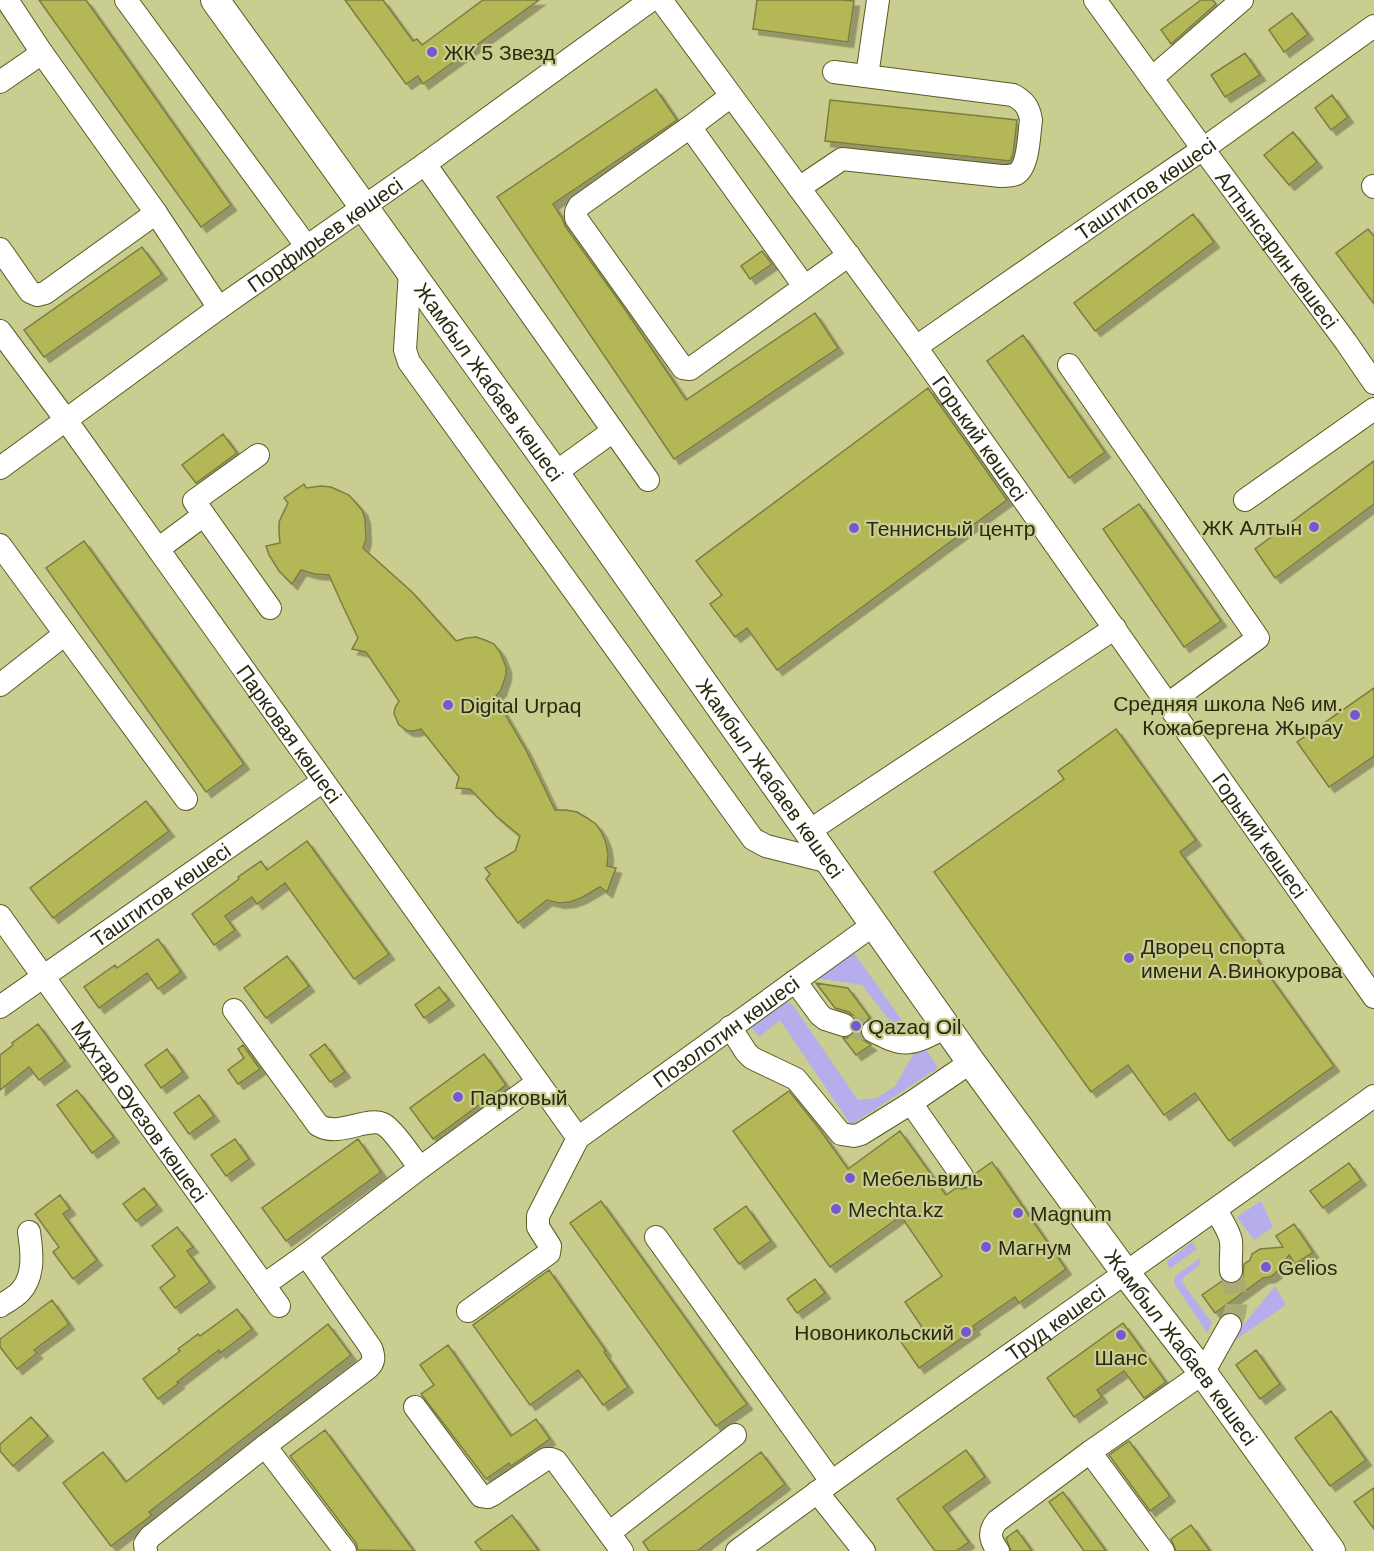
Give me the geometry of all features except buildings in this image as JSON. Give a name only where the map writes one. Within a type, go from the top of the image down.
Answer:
[{"type":"main road","name":"Жамбыл Жабаев көшесі","points":[[215,0],[555,473],[946,1028],[1125,1272],[1203,1373],[1331,1551]]},
{"type":"street","points":[[7,0],[156,213],[219,308]]},
{"type":"street","points":[[126,0],[307,247]]},
{"type":"street","name":"Порфирьев көшесі","points":[[0,468],[219,308],[425,164],[651,0]]},
{"type":"street","name":"Горький көшесі","points":[[661,0],[916,347],[1374,997]]},
{"type":"street","points":[[867,76],[878,0]]},
{"type":"street","name":"Алтынсарин көшесі","points":[[1095,0],[1374,383]]},
{"type":"street","points":[[1152,78],[1242,0]]},
{"type":"street","name":"Таштитов көшесі","points":[[916,347],[1203,149],[1374,26]]},
{"type":"street","points":[[0,82],[42,53]]},
{"type":"street","points":[[799,188],[842,159],[1001,176],[1015,174],[1025,163],[1031,120],[1028,107],[1020,99],[1005,93],[834,72]]},
{"type":"street","points":[[731,96],[579,206],[576,212],[576,218],[683,368],[690,369],[849,255]]},
{"type":"street","points":[[690,127],[804,286]]},
{"type":"street","points":[[425,164],[648,480]]},
{"type":"street","points":[[0,249],[30,292],[37,295],[45,294],[156,213]]},
{"type":"street","points":[[410,271],[405,350],[409,362],[753,839],[766,846],[830,862]]},
{"type":"street","name":"Парковая көшесі","points":[[0,330],[9,357],[66,420],[578,1138]]},
{"type":"street","points":[[1069,365],[1258,638],[1168,704]]},
{"type":"street","points":[[1245,500],[1374,409]]},
{"type":"street","points":[[555,473],[613,431]]},
{"type":"street","points":[[258,455],[194,501],[270,608]]},
{"type":"street","points":[[158,549],[204,515]]},
{"type":"street","points":[[0,544],[186,799]]},
{"type":"street","points":[[809,831],[1115,628]]},
{"type":"street","points":[[0,685],[65,634]]},
{"type":"street","name":"Таштитов көшесі","points":[[0,1007],[323,781]]},
{"type":"street","name":"Мұхтар Әуезов көшесі","points":[[0,916],[279,1306]]},
{"type":"street","name":"Позолотин көшесі","points":[[578,1138],[873,925]]},
{"type":"street","points":[[795,981],[819,1015],[844,1025]]},
{"type":"street","points":[[234,1010],[318,1125],[338,1129],[382,1123],[420,1168]]},
{"type":"street","points":[[730,1027],[752,1058],[796,1079],[841,1134],[854,1136],[861,1134],[971,1062]]},
{"type":"street","points":[[873,1031],[907,1043],[946,1028]]},
{"type":"street","points":[[264,1285],[538,1082]]},
{"type":"street","name":"Труд көшесі","points":[[737,1551],[1374,1096]]},
{"type":"street","points":[[910,1103],[962,1176]]},
{"type":"street","points":[[468,1311],[549,1253],[550,1246],[538,1227],[538,1216],[578,1138]]},
{"type":"street","points":[[1215,1210],[1230,1236],[1231,1271]]},
{"type":"street","points":[[0,1306],[18,1294],[26,1283],[32,1250],[29,1232]]},
{"type":"street","points":[[656,1238],[824,1487],[864,1551]]},
{"type":"street","points":[[147,1551],[145,1544],[150,1537],[372,1364],[374,1359],[371,1348],[306,1255]]},
{"type":"street","points":[[998,1551],[990,1534],[997,1521],[1203,1373],[1230,1325]]},
{"type":"street","points":[[415,1407],[481,1496],[492,1496],[541,1462],[551,1459],[560,1466],[615,1542],[735,1435]]},
{"type":"street","points":[[265,1446],[345,1551]]},
{"type":"street","points":[[1090,1452],[1163,1551]]},
{"type":"shaded area","points":[[854,953],[909,1030],[897,1030],[862,985],[819,977]]},
{"type":"shaded area","points":[[780,1000],[792,1004],[858,1100],[877,1098],[895,1086],[913,1055],[924,1046],[938,1068],[851,1125],[780,1020],[759,1037],[748,1024]]},
{"type":"shaded area","points":[[1261,1201],[1273,1227],[1254,1240],[1237,1217]]},
{"type":"shaded area","points":[[1192,1242],[1197,1249],[1169,1269],[1167,1261]]},
{"type":"shaded area","points":[[1200,1258],[1200,1265],[1183,1278],[1182,1282],[1212,1323],[1207,1333],[1174,1283],[1175,1276]]},
{"type":"shaded area","points":[[1275,1286],[1286,1305],[1225,1347]]},
{"type":"tunnel","points":[[844,1025],[873,1031]]},
{"type":"tunnel","points":[[1230,1325],[1236,1305],[1231,1271]]},
{"type":"place","name":"ЖК 5 Звезд","points":[[432,52]]},
{"type":"place","name":"ЖК Алтын","points":[[1314,527]]},
{"type":"place","name":"Теннисный центр","points":[[854,528]]},
{"type":"place","name":"Digital Urpaq","points":[[448,705]]},
{"type":"place","name":"Средняя школа №6 им. Кожабергена Жырау","points":[[1355,715]]},
{"type":"place","name":"Дворец спорта имени А.Винокурова","points":[[1129,958]]},
{"type":"place","name":"Qazaq Oil","points":[[856,1026]]},
{"type":"place","name":"Парковый","points":[[458,1097]]},
{"type":"place","name":"Мебельвиль","points":[[850,1178]]},
{"type":"place","name":"Mechta.kz","points":[[836,1209]]},
{"type":"place","name":"Magnum","points":[[1018,1213]]},
{"type":"place","name":"Магнум","points":[[986,1247]]},
{"type":"place","name":"Gelios","points":[[1266,1267]]},
{"type":"place","name":"Новоникольский","points":[[966,1332]]},
{"type":"place","name":"Шанс","points":[[1121,1335]]}]
